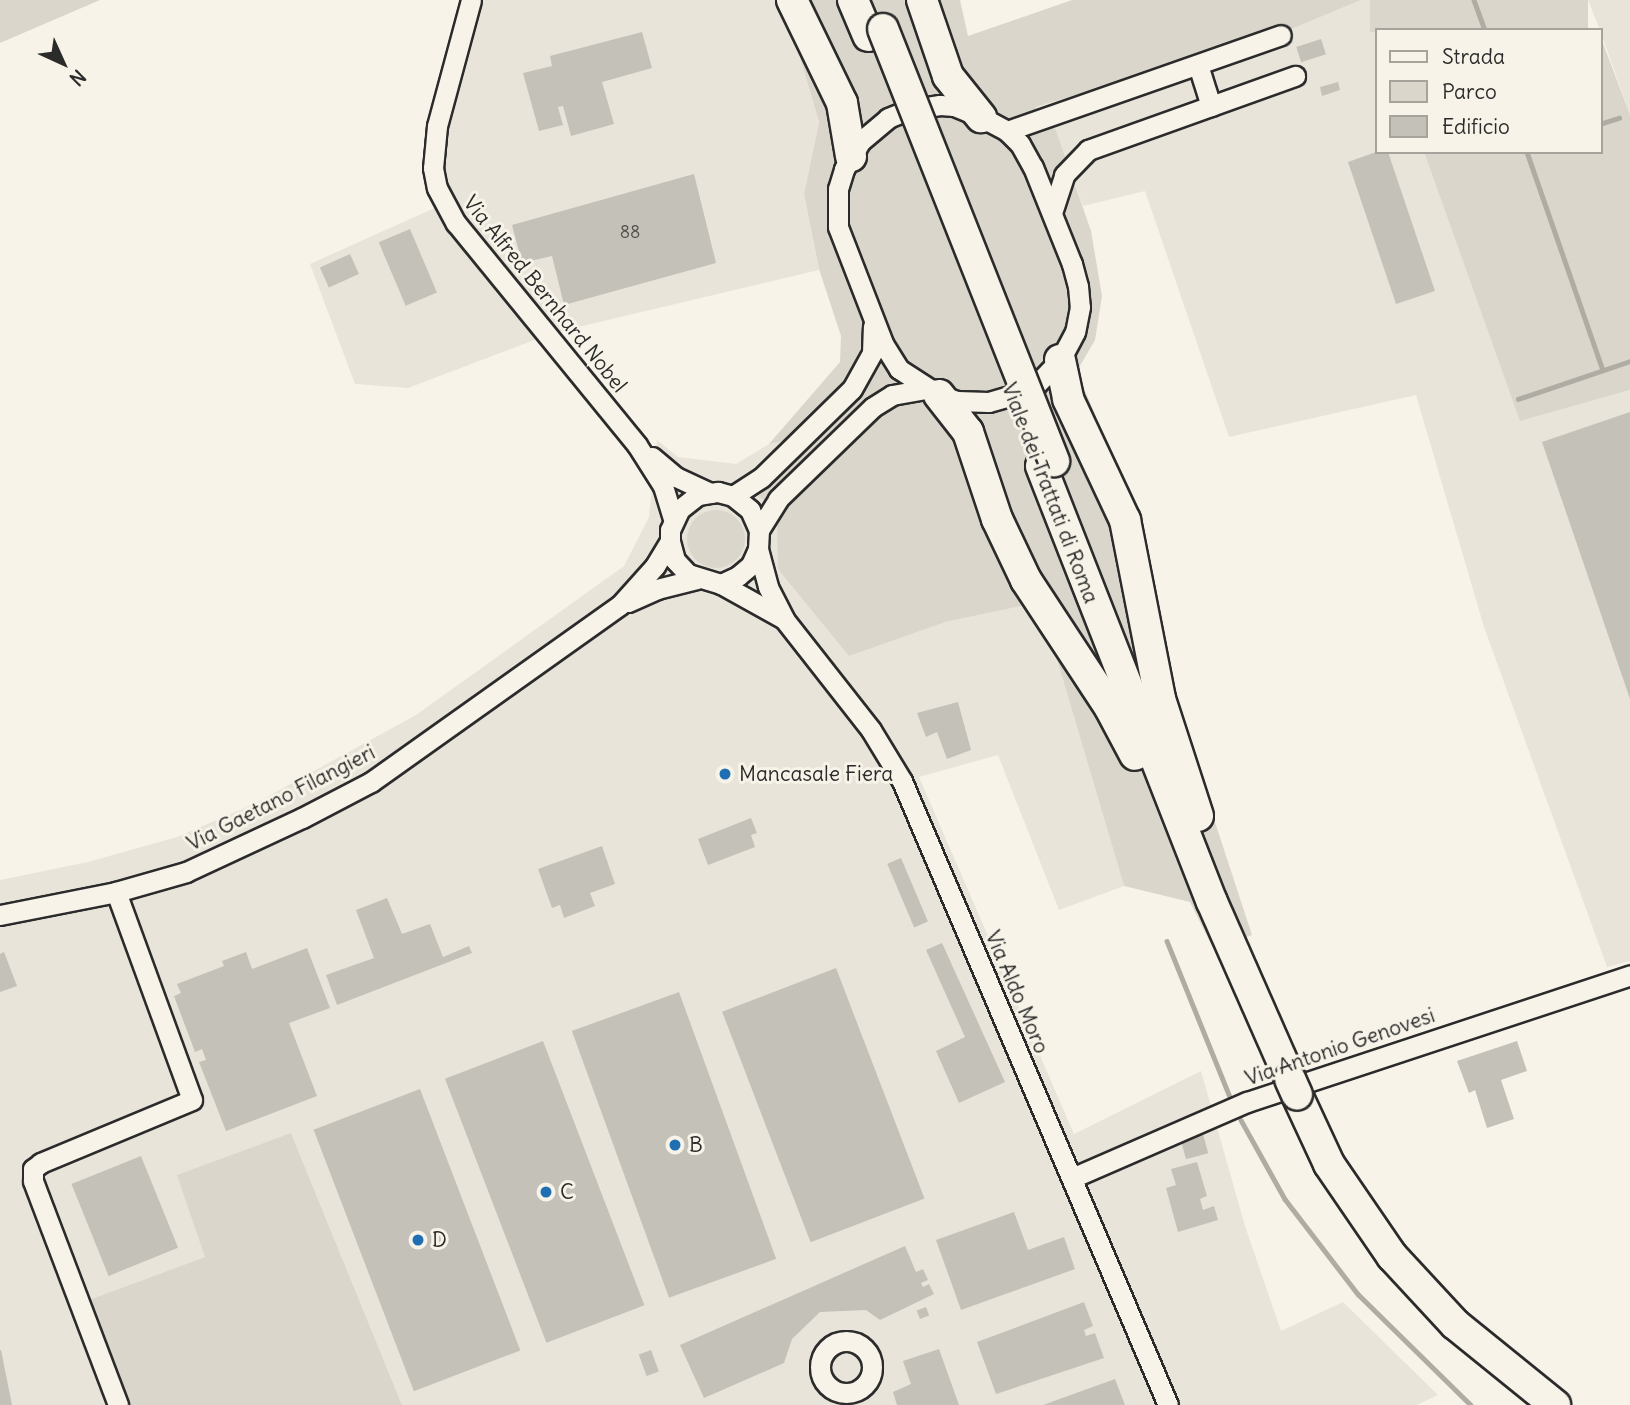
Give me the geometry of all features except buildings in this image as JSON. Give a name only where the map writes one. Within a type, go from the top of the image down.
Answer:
[{"type":"highway","points":[[792,0],[842,103],[851,156]]},
{"type":"highway","name":"Viale dei Trattati di Roma","points":[[853,0],[875,33],[1047,464],[1095,611],[1293,1087],[1329,1164],[1392,1256],[1455,1324],[1555,1405]]},
{"type":"highway","name":"Viale dei Trattati di Roma","points":[[871,0],[875,33]]},
{"type":"highway","points":[[922,0],[948,76],[981,117]]},
{"type":"highway","points":[[1060,360],[1068,399],[1125,520],[1160,699],[1209,847],[1216,900]]},
{"type":"highway","points":[[933,392],[968,432],[997,519],[1026,580],[1110,708],[1181,852],[1216,900]]},
{"type":"street","name":"Via Alfred Bernhard Nobel","points":[[471,0],[437,126],[433,168],[437,188],[456,223],[637,445],[663,486],[673,519]]},
{"type":"street","points":[[1007,131],[1281,35]]},
{"type":"street","points":[[1198,65],[1211,106]]},
{"type":"street","points":[[1052,213],[1064,176],[1088,150],[1295,76]]},
{"type":"street","points":[[759,540],[750,510],[733,496],[710,493],[688,501],[673,519],[670,541],[675,560],[697,579],[721,583],[738,576],[751,565],[778,499],[873,407],[892,394],[933,392],[975,403],[1002,399],[1036,384],[1060,360],[1075,332],[1080,307],[1072,264],[1027,155],[1007,131],[954,106],[940,105],[908,110],[873,128],[851,156],[838,189],[838,227],[891,358],[933,392]]},
{"type":"street","points":[[733,496],[761,478],[852,389],[872,353],[874,321]]},
{"type":"street","name":"Via Alfred Bernhard Nobel","points":[[637,445],[676,477],[710,493]]},
{"type":"street","name":"Via Aldo Moro","points":[[759,540],[768,587],[784,619],[871,730],[902,781],[1168,1405]]},
{"type":"street","name":"Via Gaetano Filangieri","points":[[620,605],[654,566],[670,541]]},
{"type":"street","name":"Via Gaetano Filangieri","points":[[0,915],[117,892],[186,872],[302,818],[371,782],[620,605],[657,589],[697,579]]},
{"type":"street","name":"Via Aldo Moro","points":[[721,583],[784,619]]},
{"type":"street","points":[[117,892],[192,1100],[41,1163],[33,1170],[33,1181],[118,1405]]},
{"type":"street","name":"Via Antonio Genovesi","points":[[1072,1178],[1247,1102],[1630,975]]},
{"type":"shaded area","points":[[474,0],[783,0],[819,122],[804,194],[819,270],[553,333],[408,388],[355,384],[310,264],[448,202],[443,153],[448,93]]},
{"type":"shaded area","points":[[1361,0],[1370,0],[1379,28],[1374,28],[1374,154],[1425,154],[1520,420],[1630,390],[1630,961],[1607,967],[1484,627],[1416,395],[1229,437],[1145,191],[1083,206],[1056,130],[1034,107],[1282,33]]},
{"type":"shaded area","points":[[1588,0],[1630,0],[1630,115],[1602,36],[1602,28],[1599,28]]},
{"type":"shaded area","points":[[808,435],[786,469],[777,520],[945,622],[1040,602],[1124,886],[1059,910],[998,755],[919,777],[1074,1134],[1201,1071],[1245,1226],[1281,1331],[1343,1302],[1438,1395],[1417,1405],[402,1405],[291,1133],[205,1257],[78,1304],[115,1405],[0,1405],[0,880],[88,862],[177,837],[254,804],[416,715],[624,566],[649,517],[657,440],[678,457],[736,464],[769,444]]},
{"type":"green space","points":[[0,0],[100,0],[0,43]]},
{"type":"green space","points":[[783,0],[960,0],[968,36],[1072,0],[1361,0],[1282,33],[1035,107],[1056,130],[1091,231],[1102,296],[1095,340],[1077,371],[1135,511],[1173,694],[1252,935],[1213,948],[1190,902],[1124,886],[1040,602],[945,622],[849,656],[778,569],[777,520],[784,480],[765,501],[758,496],[786,470],[808,436],[769,444],[840,362],[841,336],[819,269],[804,194],[819,122]]},
{"type":"green space","points":[[1370,0],[1588,0],[1588,28],[1374,28],[1374,32],[1370,32]]},
{"type":"green space","points":[[1602,40],[1630,115],[1630,390],[1520,421],[1425,154],[1602,154]]},
{"type":"green space","points":[[710,510],[722,510],[737,518],[745,533],[745,545],[737,560],[722,568],[710,568],[695,560],[687,545],[687,533],[695,518]]},
{"type":"green space","points":[[291,1133],[402,1405],[115,1405],[78,1304],[205,1257],[177,1175]]},
{"type":"waterway","points":[[1474,0],[1484,28]]},
{"type":"waterway","points":[[1602,123],[1619,118]]},
{"type":"waterway","points":[[1528,154],[1603,370]]},
{"type":"waterway","points":[[1518,399],[1630,361]]},
{"type":"waterway","points":[[1167,941],[1230,1097]]},
{"type":"waterway","points":[[1241,1120],[1285,1199],[1358,1294],[1471,1405]]},
{"type":"place","name":"Mancasale Fiera","points":[[725,774]]},
{"type":"place","name":"B","points":[[675,1145]]},
{"type":"place","name":"C","points":[[546,1192]]},
{"type":"place","name":"D","points":[[418,1240]]}]
